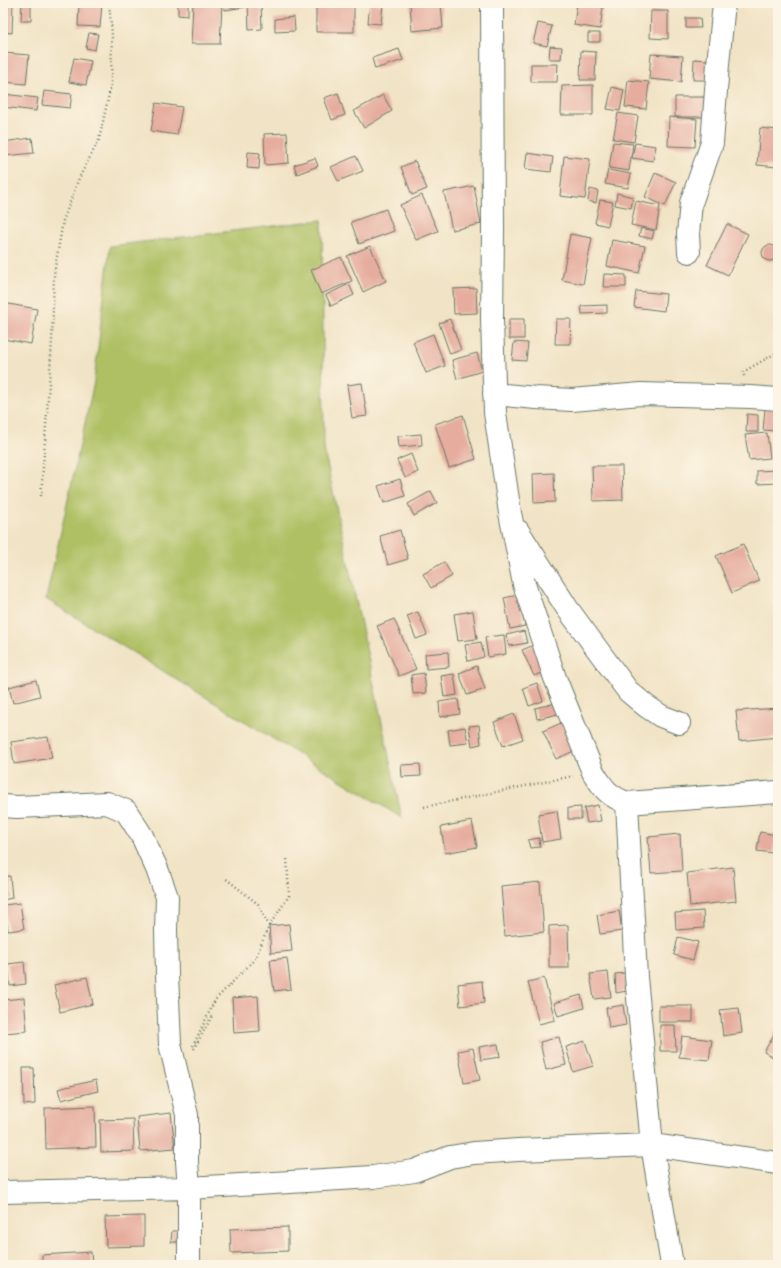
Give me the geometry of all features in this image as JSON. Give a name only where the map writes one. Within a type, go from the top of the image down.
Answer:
[{"type":"street","points":[[492,3],[492,320],[495,413],[511,520],[524,584],[555,678],[593,772],[601,785],[612,797],[627,803],[778,792]]},
{"type":"street","points":[[688,252],[688,234],[692,203],[712,143],[724,3]]},
{"type":"street","points":[[494,394],[572,400],[641,394],[778,399]]},
{"type":"street","points":[[511,520],[567,608],[628,691],[661,716],[679,723]]},
{"type":"street","points":[[3,806],[17,807],[107,803],[126,811],[142,836],[167,897],[166,974],[170,1036],[187,1115],[189,1265]]},
{"type":"street","points":[[627,803],[636,977],[652,1145],[672,1265]]},
{"type":"street","points":[[3,1192],[189,1188],[373,1177],[414,1171],[450,1157],[474,1153],[652,1145],[778,1163]]},
{"type":"path","points":[[41,496],[52,341],[54,274],[63,221],[80,178],[99,140],[111,85],[112,35],[109,3]]},
{"type":"path","points":[[751,397],[743,372],[778,352]]},
{"type":"path","points":[[424,807],[593,772]]},
{"type":"path","points":[[192,1049],[215,1000],[255,959],[269,926],[290,896],[287,857]]},
{"type":"path","points":[[225,878],[258,904],[269,926]]},
{"type":"path","points":[[178,1077],[212,1016]]},
{"type":"green space","points":[[322,220],[324,449],[402,818],[46,599],[94,382],[110,246]]},
{"type":"building","points":[[3,3],[13,3],[12,33],[3,32]]},
{"type":"building","points":[[22,3],[31,3],[31,21],[21,21]]},
{"type":"building","points":[[79,3],[102,3],[100,27],[78,26]]},
{"type":"building","points":[[178,3],[188,4],[188,16],[178,15]]},
{"type":"building","points":[[224,3],[244,3],[245,7],[225,10]]},
{"type":"building","points":[[248,3],[261,3],[262,29],[249,30]]},
{"type":"building","points":[[316,3],[354,3],[354,32],[316,32]]},
{"type":"building","points":[[370,3],[383,4],[381,24],[368,23]]},
{"type":"building","points":[[441,3],[443,28],[412,31],[410,4]]},
{"type":"building","points":[[577,3],[603,7],[600,29],[574,25]]},
{"type":"building","points":[[193,4],[222,4],[220,44],[191,44]]},
{"type":"building","points":[[651,11],[668,11],[668,39],[650,38]]},
{"type":"building","points":[[294,17],[295,31],[275,32],[275,19]]},
{"type":"building","points":[[686,18],[700,18],[701,28],[686,28]]},
{"type":"building","points":[[538,23],[552,26],[547,46],[533,43]]},
{"type":"building","points":[[89,33],[98,34],[95,50],[86,48]]},
{"type":"building","points":[[588,33],[600,33],[600,42],[588,42]]},
{"type":"building","points":[[550,46],[562,47],[561,59],[549,59]]},
{"type":"building","points":[[399,49],[403,60],[375,69],[372,58]]},
{"type":"building","points":[[581,51],[596,52],[595,80],[580,80]]},
{"type":"building","points":[[3,53],[29,55],[26,84],[3,82]]},
{"type":"building","points":[[651,54],[683,56],[681,82],[649,79]]},
{"type":"building","points":[[74,58],[91,61],[86,85],[69,82]]},
{"type":"building","points":[[694,59],[708,60],[707,80],[693,80]]},
{"type":"building","points":[[531,64],[558,64],[557,82],[531,82]]},
{"type":"building","points":[[628,80],[649,82],[646,109],[625,107]]},
{"type":"building","points":[[593,85],[593,115],[561,115],[562,86]]},
{"type":"building","points":[[612,87],[624,90],[620,111],[607,109]]},
{"type":"building","points":[[44,91],[72,94],[70,108],[42,105]]},
{"type":"building","points":[[338,93],[345,115],[332,120],[324,98]]},
{"type":"building","points":[[3,94],[38,98],[36,111],[3,107]]},
{"type":"building","points":[[383,95],[392,111],[364,128],[354,111]]},
{"type":"building","points":[[675,97],[706,97],[706,117],[675,117]]},
{"type":"building","points":[[156,103],[182,107],[177,135],[151,131]]},
{"type":"building","points":[[618,113],[638,116],[634,142],[613,139]]},
{"type":"building","points":[[669,117],[697,119],[695,147],[668,146]]},
{"type":"building","points":[[760,128],[778,130],[778,167],[757,165]]},
{"type":"building","points":[[287,133],[289,163],[265,165],[264,134]]},
{"type":"building","points":[[32,138],[34,153],[4,156],[3,142]]},
{"type":"building","points":[[613,142],[633,144],[629,171],[609,168]]},
{"type":"building","points":[[635,143],[656,146],[653,161],[632,158]]},
{"type":"building","points":[[248,152],[260,153],[259,169],[247,168]]},
{"type":"building","points":[[527,153],[553,157],[551,172],[525,169]]},
{"type":"building","points":[[356,156],[363,171],[338,181],[331,167]]},
{"type":"building","points":[[564,156],[590,159],[585,199],[560,196]]},
{"type":"building","points":[[315,158],[318,166],[297,174],[294,165]]},
{"type":"building","points":[[415,161],[427,189],[412,195],[401,167]]},
{"type":"building","points":[[608,170],[631,174],[628,188],[605,184]]},
{"type":"building","points":[[655,173],[676,182],[665,206],[645,197]]},
{"type":"building","points":[[474,186],[481,224],[452,230],[444,192]]},
{"type":"building","points":[[590,189],[598,191],[596,203],[588,201]]},
{"type":"building","points":[[617,193],[633,197],[631,208],[615,205]]},
{"type":"building","points":[[422,195],[438,231],[416,240],[400,205]]},
{"type":"building","points":[[600,200],[613,202],[608,226],[595,223]]},
{"type":"building","points":[[636,201],[660,206],[656,230],[631,225]]},
{"type":"building","points":[[386,209],[394,231],[359,244],[351,222]]},
{"type":"building","points":[[727,224],[748,234],[728,275],[707,265]]},
{"type":"building","points":[[641,228],[654,231],[652,239],[639,236]]},
{"type":"building","points":[[570,234],[592,238],[583,284],[562,280]]},
{"type":"building","points":[[612,240],[645,246],[639,273],[607,266]]},
{"type":"building","points":[[770,245],[777,250],[778,253],[773,260],[770,261],[763,256],[762,253],[767,246]]},
{"type":"building","points":[[370,246],[386,281],[363,292],[347,256]]},
{"type":"building","points":[[341,257],[352,281],[321,294],[311,270]]},
{"type":"building","points":[[604,274],[626,275],[626,287],[603,287]]},
{"type":"building","points":[[349,284],[354,295],[331,306],[326,295]]},
{"type":"building","points":[[476,288],[477,313],[454,314],[453,289]]},
{"type":"building","points":[[636,291],[666,294],[664,311],[634,307]]},
{"type":"building","points":[[3,303],[37,309],[31,344],[3,339]]},
{"type":"building","points":[[607,305],[607,313],[582,314],[581,306]]},
{"type":"building","points":[[450,319],[461,350],[450,354],[439,323]]},
{"type":"building","points":[[509,319],[524,319],[524,339],[509,339]]},
{"type":"building","points":[[556,319],[571,319],[570,344],[555,344]]},
{"type":"building","points":[[433,334],[445,366],[426,373],[413,342]]},
{"type":"building","points":[[514,342],[528,343],[526,361],[512,360]]},
{"type":"building","points":[[477,353],[482,371],[457,379],[452,360]]},
{"type":"building","points":[[362,383],[367,416],[352,418],[347,385]]},
{"type":"building","points":[[765,409],[778,409],[778,431],[763,430]]},
{"type":"building","points":[[747,414],[758,415],[758,432],[746,432]]},
{"type":"building","points":[[463,415],[476,459],[449,468],[435,424]]},
{"type":"building","points":[[767,433],[770,458],[749,460],[745,435]]},
{"type":"building","points":[[421,434],[422,445],[399,447],[398,436]]},
{"type":"building","points":[[411,454],[418,472],[405,478],[397,460]]},
{"type":"building","points":[[592,466],[622,466],[623,500],[593,501]]},
{"type":"building","points":[[778,470],[778,483],[757,484],[757,471]]},
{"type":"building","points":[[554,473],[555,502],[534,503],[533,474]]},
{"type":"building","points":[[400,479],[405,496],[384,503],[378,486]]},
{"type":"building","points":[[431,491],[437,503],[414,516],[408,504]]},
{"type":"building","points":[[400,530],[408,559],[388,565],[380,536]]},
{"type":"building","points":[[743,544],[759,581],[732,593],[716,556]]},
{"type":"building","points":[[444,562],[452,576],[431,588],[423,574]]},
{"type":"building","points":[[518,595],[525,626],[510,629],[504,598]]},
{"type":"building","points":[[473,611],[477,639],[458,641],[454,614]]},
{"type":"building","points":[[418,612],[427,635],[416,639],[407,616]]},
{"type":"building","points":[[394,619],[416,669],[399,676],[377,626]]},
{"type":"building","points":[[524,631],[527,643],[509,646],[506,635]]},
{"type":"building","points":[[504,635],[506,654],[488,657],[485,637]]},
{"type":"building","points":[[481,642],[484,657],[468,661],[465,645]]},
{"type":"building","points":[[534,645],[545,671],[534,676],[522,650]]},
{"type":"building","points":[[448,652],[449,667],[426,669],[425,654]]},
{"type":"building","points":[[477,666],[485,689],[467,695],[459,673]]},
{"type":"building","points":[[424,673],[426,693],[413,694],[411,675]]},
{"type":"building","points":[[454,674],[457,695],[444,697],[441,676]]},
{"type":"building","points":[[36,680],[40,696],[13,703],[9,687]]},
{"type":"building","points":[[537,683],[543,701],[529,706],[523,688]]},
{"type":"building","points":[[458,699],[460,714],[440,717],[439,702]]},
{"type":"building","points":[[556,703],[558,714],[537,719],[535,708]]},
{"type":"building","points":[[778,708],[778,737],[739,741],[736,711]]},
{"type":"building","points":[[514,714],[523,739],[503,746],[494,722]]},
{"type":"building","points":[[561,723],[574,751],[556,759],[543,731]]},
{"type":"building","points":[[479,725],[481,744],[472,746],[469,726]]},
{"type":"building","points":[[465,727],[468,743],[450,745],[448,730]]},
{"type":"building","points":[[48,737],[52,758],[14,764],[11,742]]},
{"type":"building","points":[[420,764],[421,776],[402,777],[401,765]]},
{"type":"building","points":[[598,805],[601,821],[587,823],[584,808]]},
{"type":"building","points":[[581,807],[581,819],[568,819],[568,808]]},
{"type":"building","points":[[557,811],[561,839],[542,842],[538,814]]},
{"type":"building","points":[[472,821],[477,847],[445,853],[441,827]]},
{"type":"building","points":[[760,832],[776,835],[773,853],[757,851]]},
{"type":"building","points":[[680,834],[682,871],[651,873],[648,837]]},
{"type":"building","points":[[539,838],[540,847],[530,848],[528,840]]},
{"type":"building","points":[[733,867],[736,901],[690,906],[687,873]]},
{"type":"building","points":[[10,876],[12,898],[3,900],[3,877]]},
{"type":"building","points":[[540,882],[544,932],[505,936],[501,886]]},
{"type":"building","points":[[20,903],[24,929],[8,931],[4,905]]},
{"type":"building","points":[[619,911],[622,931],[600,934],[597,915]]},
{"type":"building","points":[[703,911],[704,928],[676,930],[675,913]]},
{"type":"building","points":[[289,924],[292,951],[271,953],[269,926]]},
{"type":"building","points":[[568,925],[569,968],[549,968],[549,926]]},
{"type":"building","points":[[678,937],[698,942],[693,960],[674,955]]},
{"type":"building","points":[[287,958],[291,989],[274,991],[270,960]]},
{"type":"building","points":[[24,962],[26,984],[10,986],[8,964]]},
{"type":"building","points":[[608,972],[611,997],[594,999],[590,974]]},
{"type":"building","points":[[625,973],[627,991],[616,993],[615,974]]},
{"type":"building","points":[[87,977],[93,1004],[60,1012],[54,985]]},
{"type":"building","points":[[544,978],[555,1020],[539,1024],[528,982]]},
{"type":"building","points":[[482,981],[484,1003],[460,1006],[458,984]]},
{"type":"building","points":[[581,995],[584,1008],[558,1016],[554,1003]]},
{"type":"building","points":[[258,996],[260,1031],[234,1033],[232,998]]},
{"type":"building","points":[[24,998],[27,1031],[4,1033],[3,1000]]},
{"type":"building","points":[[623,1005],[626,1025],[609,1028],[606,1008]]},
{"type":"building","points":[[659,1006],[693,1006],[693,1022],[659,1022]]},
{"type":"building","points":[[739,1008],[742,1033],[723,1036],[720,1010]]},
{"type":"building","points":[[660,1025],[675,1025],[676,1051],[660,1051]]},
{"type":"building","points":[[776,1031],[778,1032],[778,1060],[764,1052]]},
{"type":"building","points":[[682,1036],[712,1040],[709,1060],[679,1057]]},
{"type":"building","points":[[559,1037],[566,1065],[546,1070],[540,1042]]},
{"type":"building","points":[[585,1041],[593,1066],[573,1072],[566,1047]]},
{"type":"building","points":[[498,1044],[500,1057],[481,1060],[479,1047]]},
{"type":"building","points":[[473,1048],[480,1080],[464,1083],[458,1051]]},
{"type":"building","points":[[23,1068],[34,1068],[35,1104],[24,1105]]},
{"type":"building","points":[[96,1080],[98,1091],[61,1100],[58,1089]]},
{"type":"building","points":[[95,1106],[96,1147],[46,1149],[45,1108]]},
{"type":"building","points":[[171,1113],[175,1148],[140,1151],[137,1117]]},
{"type":"building","points":[[133,1119],[134,1151],[101,1152],[100,1120]]},
{"type":"building","points":[[144,1216],[144,1246],[106,1247],[105,1217]]},
{"type":"building","points":[[288,1227],[288,1251],[231,1253],[230,1229]]},
{"type":"building","points":[[172,1231],[181,1231],[181,1242],[171,1242]]},
{"type":"building","points":[[91,1252],[92,1265],[42,1265],[42,1255]]}]
